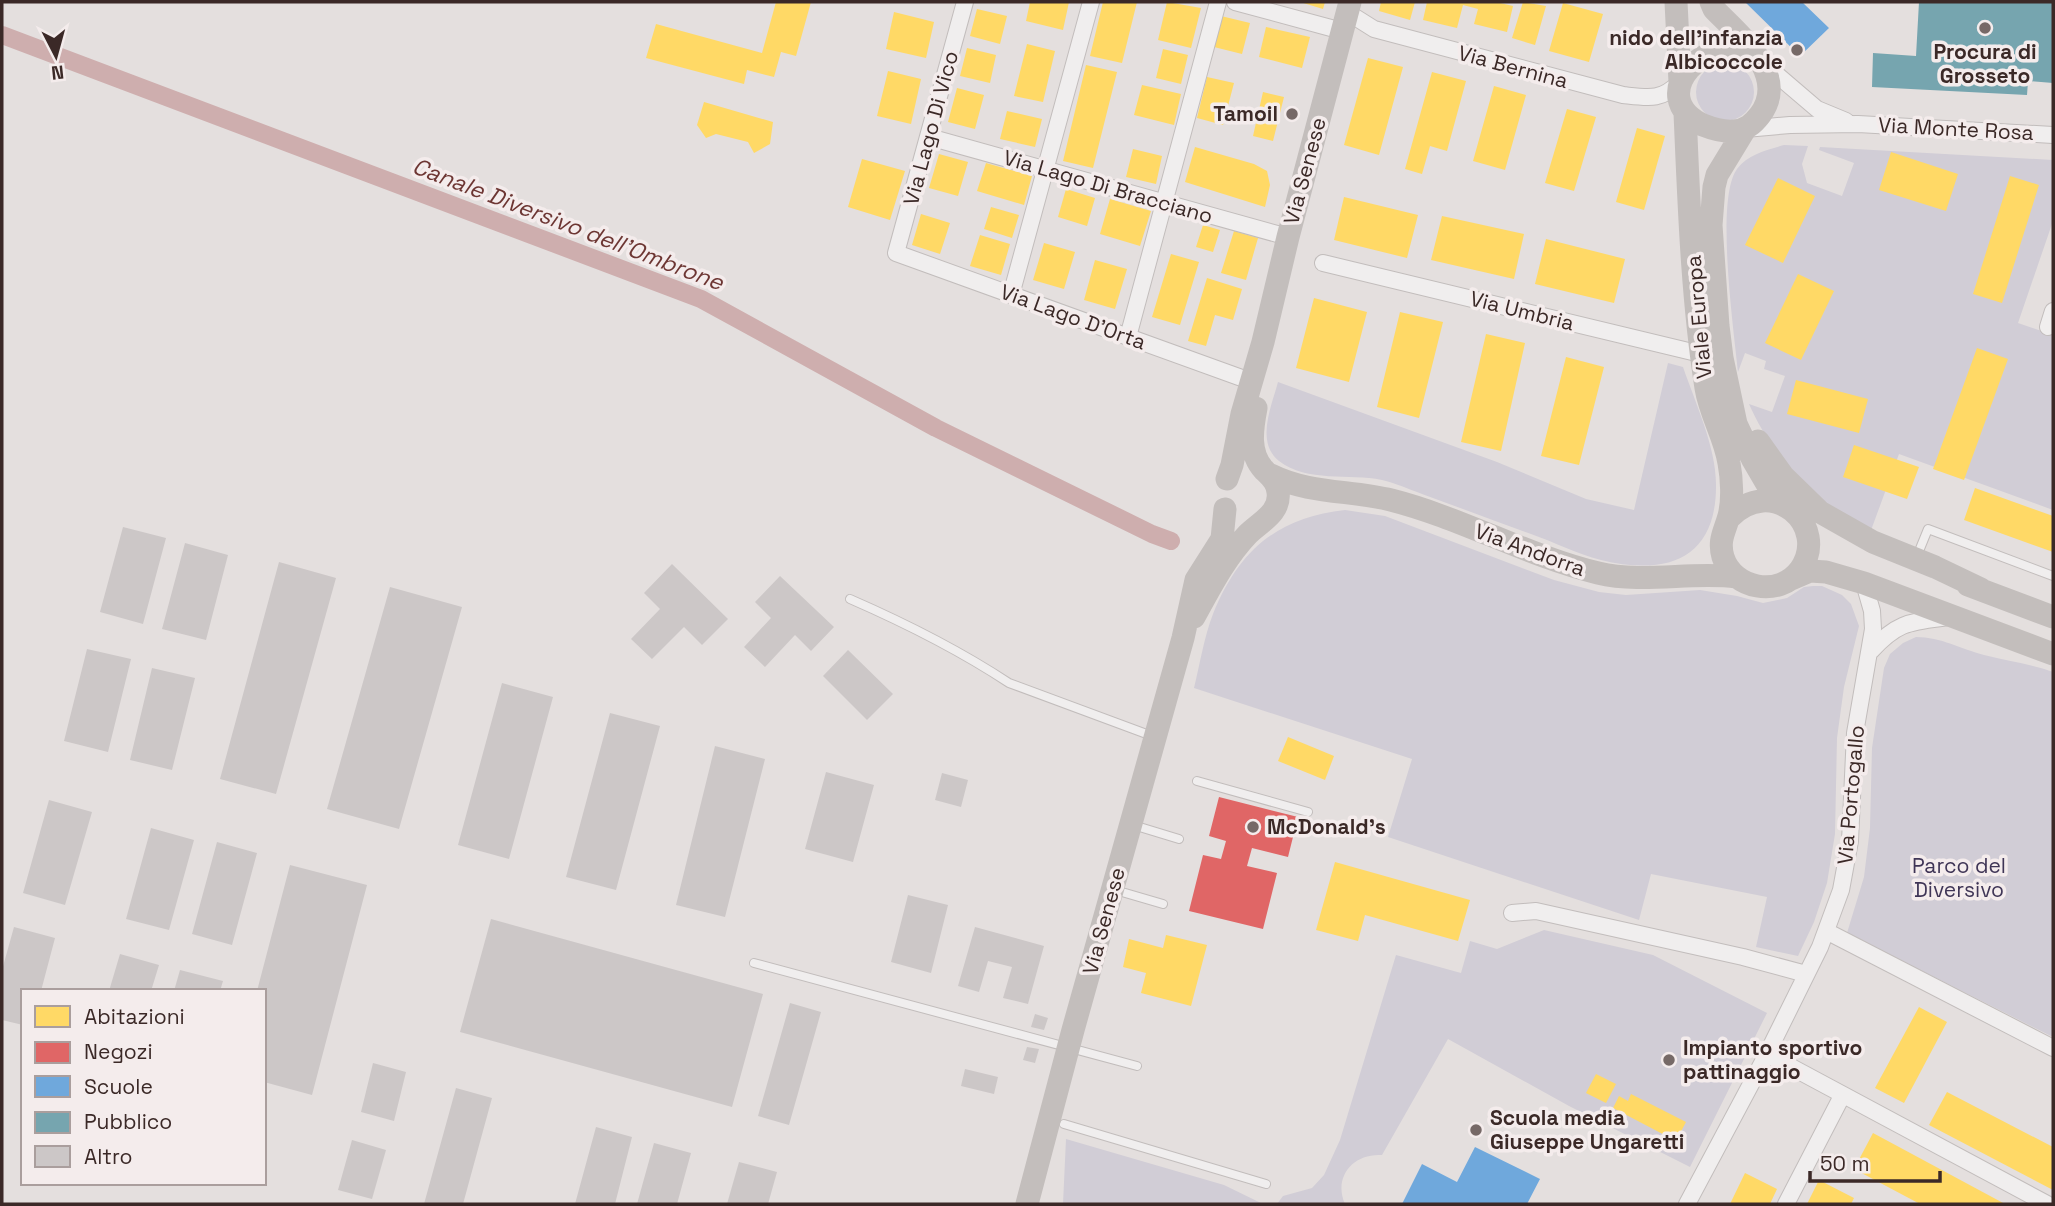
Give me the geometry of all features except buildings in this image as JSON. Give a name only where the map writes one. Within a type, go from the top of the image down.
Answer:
[{"type":"street","name":"Via Lago Di Vico","points":[[896,253],[965,2]]},
{"type":"street","points":[[1011,295],[1091,2]]},
{"type":"street","points":[[1128,337],[1217,2]]},
{"type":"street","name":"Via Bernina","points":[[1235,2],[1347,15],[1374,29],[1623,95],[1663,96],[1680,82]]},
{"type":"street","name":"Viale Europa","points":[[1676,2],[1679,98],[1685,113],[1692,240],[1711,356],[1731,392],[1736,424],[1743,441],[1767,484],[1805,526],[1808,541],[1806,556],[1799,570],[1789,580]]},
{"type":"street","name":"Viale Europa","points":[[1711,2],[1759,58],[1769,83],[1764,110],[1745,129],[1717,175],[1712,196],[1712,412],[1730,464],[1729,518],[1721,537],[1721,547],[1723,558],[1737,577]]},
{"type":"street","name":"Via Senese","points":[[1027,1204],[1183,638],[1196,580],[1222,539],[1225,509],[1221,492],[1232,465],[1250,381],[1263,342],[1347,15]]},
{"type":"street","points":[[1680,82],[1691,66],[1719,50],[1732,47],[1746,50],[1759,58]]},
{"type":"street","name":"Via Monte Rosa","points":[[1759,58],[1817,109],[1858,124]]},
{"type":"street","points":[[1685,113],[1695,121],[1725,132],[1745,129]]},
{"type":"street","name":"Via Monte Rosa","points":[[1745,129],[1858,124],[2053,135]]},
{"type":"street","name":"Via Lago Di Bracciano","points":[[929,137],[1288,237]]},
{"type":"street","name":"Via Lago D'Orta","points":[[896,253],[1250,381]]},
{"type":"street","name":"Via Umbria","points":[[1323,263],[1711,356]]},
{"type":"street","name":"Via Senese","points":[[1183,638],[1230,556],[1248,534],[1275,509],[1279,492],[1255,457],[1252,435],[1263,342]]},
{"type":"street","points":[[1731,392],[1768,456],[1798,494],[1820,512],[1847,530],[1981,589]]},
{"type":"street","points":[[1227,479],[1245,467],[1267,473]]},
{"type":"street","name":"Via Andorra","points":[[1267,473],[1283,481],[1328,492],[1391,500],[1597,573],[1639,578],[1722,575],[1737,577]]},
{"type":"street","name":"Via Andorra","points":[[1267,518],[1300,499],[1328,492]]},
{"type":"street","points":[[1729,518],[1748,503],[1760,500],[1772,500],[1790,509]]},
{"type":"street","points":[[1225,509],[1238,522],[1255,523],[1267,518]]},
{"type":"street","name":"Viale Europa","points":[[1790,509],[1818,530],[1868,555],[1981,589],[2053,617]]},
{"type":"street","points":[[1737,577],[1762,587],[1816,571],[1864,583],[2053,654]]},
{"type":"street","name":"Via Portogallo","points":[[1690,1198],[1767,1054],[1826,931],[1841,890],[1850,841],[1855,733],[1861,691],[1871,651],[1872,611],[1864,583]]},
{"type":"street","points":[[1871,651],[1896,628],[1910,622],[1952,617]]},
{"type":"street","points":[[1512,912],[1536,911],[1743,957],[1806,974]]},
{"type":"street","points":[[1826,931],[2053,1048]]},
{"type":"street","points":[[1767,1054],[2047,1204]]},
{"type":"street","points":[[1786,1204],[1842,1096]]},
{"type":"lane","points":[[1915,559],[1928,529],[2053,576]]},
{"type":"lane","points":[[850,599],[897,620],[1009,682],[1154,737]]},
{"type":"lane","points":[[1197,781],[1308,812]]},
{"type":"lane","points":[[1130,824],[1180,839]]},
{"type":"lane","points":[[1113,889],[1163,904]]},
{"type":"lane","points":[[754,963],[1137,1066]]},
{"type":"lane","points":[[1064,1124],[1266,1184]]},
{"type":"green space","points":[[1725,63],[1746,71],[1754,92],[1746,113],[1725,121],[1704,113],[1696,92],[1704,71]]},
{"type":"green space","points":[[1784,145],[1808,146],[1802,164],[1807,183],[1842,196],[1854,163],[1819,150],[1820,147],[2053,160],[2053,221],[2018,323],[2053,335],[2053,510],[1899,454],[1870,533],[1841,517],[1820,501],[1784,462],[1764,433],[1749,404],[1772,412],[1785,376],[1764,369],[1766,361],[1745,353],[1738,372],[1730,298],[1727,208],[1731,185],[1741,164],[1752,156]]},
{"type":"green space","points":[[1668,363],[1683,367],[1709,440],[1716,484],[1714,510],[1708,530],[1697,546],[1666,563],[1647,566],[1601,560],[1387,481],[1302,472],[1279,461],[1268,444],[1267,423],[1278,382],[1497,462],[1586,499],[1634,510]]},
{"type":"green space","points":[[1345,510],[1385,516],[1554,580],[1599,592],[1626,595],[1700,590],[1763,603],[1787,598],[1804,587],[1813,586],[1822,586],[1842,595],[1851,604],[1859,626],[1844,687],[1837,738],[1835,834],[1827,883],[1814,922],[1798,956],[1756,947],[1767,897],[1651,874],[1639,920],[1388,837],[1412,759],[1194,688],[1213,614],[1223,591],[1248,555],[1263,541],[1299,521]]},
{"type":"green space","name":"Parco del Diversivo","points":[[1916,637],[1942,641],[1984,655],[2053,672],[2053,1037],[1847,933],[1864,877],[1870,828],[1872,748],[1884,668],[1890,654]]},
{"type":"green space","points":[[1544,930],[1653,955],[1767,1013],[1690,1167],[1569,1106],[1448,1039],[1382,1155],[1362,1158],[1348,1169],[1342,1185],[1345,1204],[1277,1204],[1283,1196],[1312,1188],[1324,1175],[1340,1140],[1396,955],[1461,973],[1470,941],[1497,949]]},
{"type":"green space","points":[[1066,1139],[1224,1185],[1263,1204],[1063,1204]]},
{"type":"waterway","name":"Canale Diversivo dell'Ombrone","points":[[2,35],[701,299],[936,428],[1171,541]]},
{"type":"place","name":"Procura di Grosseto","points":[[1985,28]]},
{"type":"place","name":"nido dell'infanzia Albicoccole","points":[[1797,50]]},
{"type":"place","name":"Tamoil","points":[[1292,114]]},
{"type":"place","name":"McDonald's","points":[[1253,827]]},
{"type":"place","name":"Impianto sportivo pattinaggio","points":[[1669,1060]]},
{"type":"place","name":"Scuola media Giuseppe Ungaretti","points":[[1476,1130]]}]
